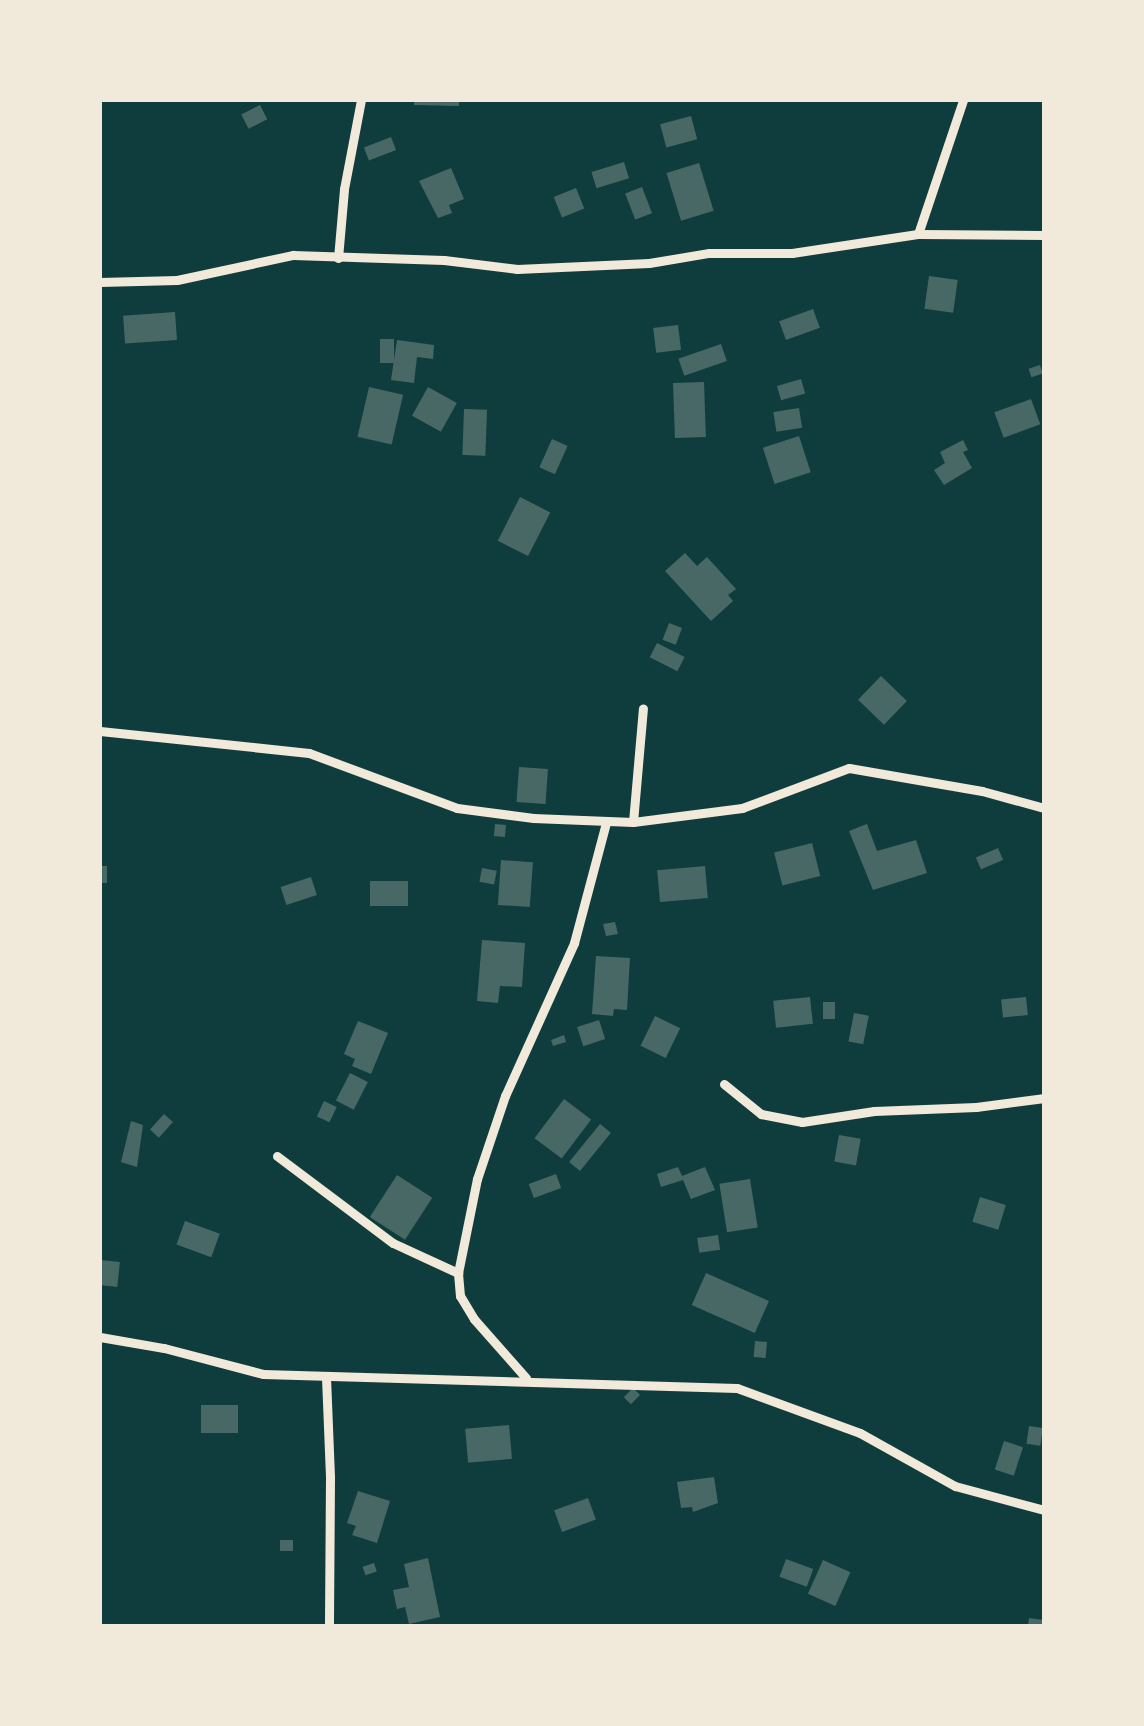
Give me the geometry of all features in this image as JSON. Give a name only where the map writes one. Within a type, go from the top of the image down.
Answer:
[{"type":"street","points":[[338,258],[344,190],[362,100]]},
{"type":"street","points":[[918,234],[963,100]]},
{"type":"street","points":[[100,282],[178,280],[293,254],[444,260],[517,270],[649,262],[708,253],[792,253],[918,234],[1044,235]]},
{"type":"street","points":[[634,822],[644,708]]},
{"type":"street","points":[[100,731],[309,754],[457,808],[606,823],[742,808],[849,768],[982,791],[1044,808]]},
{"type":"street","points":[[526,1378],[474,1319],[460,1296],[458,1273],[476,1178],[505,1096],[574,943],[606,823]]},
{"type":"street","points":[[724,1084],[761,1114],[802,1122],[874,1111],[976,1107],[1044,1098]]},
{"type":"street","points":[[278,1156],[393,1242],[458,1273]]},
{"type":"street","points":[[100,1338],[164,1348],[262,1374],[326,1378],[526,1378],[711,1390],[737,1388],[860,1433],[955,1486],[1044,1510]]},
{"type":"street","points":[[326,1378],[330,1478],[328,1626]]},
{"type":"building","points":[[414,100],[459,100],[459,106],[414,105]]},
{"type":"building","points":[[260,105],[267,119],[249,129],[241,115]]},
{"type":"building","points":[[691,116],[697,139],[666,147],[660,124]]},
{"type":"building","points":[[391,137],[396,150],[369,160],[364,147]]},
{"type":"building","points":[[624,162],[629,178],[596,188],[591,172]]},
{"type":"building","points":[[699,163],[714,211],[681,221],[666,173]]},
{"type":"building","points":[[451,168],[464,199],[449,205],[452,213],[438,218],[419,181]]},
{"type":"building","points":[[642,187],[652,213],[635,220],[625,193]]},
{"type":"building","points":[[576,188],[584,208],[562,217],[554,197]]},
{"type":"building","points":[[929,276],[958,280],[953,313],[924,309]]},
{"type":"building","points":[[813,309],[820,328],[786,340],[779,321]]},
{"type":"building","points":[[175,312],[177,340],[125,344],[123,316]]},
{"type":"building","points":[[678,325],[681,350],[656,353],[653,328]]},
{"type":"building","points":[[380,339],[394,339],[394,363],[380,363]]},
{"type":"building","points":[[397,340],[434,345],[433,359],[417,357],[414,383],[391,380]]},
{"type":"building","points":[[721,344],[727,361],[684,376],[678,359]]},
{"type":"building","points":[[1040,365],[1043,374],[1031,377],[1029,369]]},
{"type":"building","points":[[801,379],[805,393],[781,400],[777,386]]},
{"type":"building","points":[[704,382],[706,437],[675,438],[673,383]]},
{"type":"building","points":[[369,387],[403,395],[392,445],[358,437]]},
{"type":"building","points":[[428,387],[457,403],[441,432],[412,416]]},
{"type":"building","points":[[1031,399],[1040,424],[1004,438],[994,412]]},
{"type":"building","points":[[799,408],[802,428],[776,432],[773,412]]},
{"type":"building","points":[[464,409],[487,410],[485,456],[462,455]]},
{"type":"building","points":[[799,436],[811,472],[775,484],[763,448]]},
{"type":"building","points":[[552,439],[568,446],[555,474],[539,467]]},
{"type":"building","points":[[963,440],[968,450],[963,452],[972,468],[944,485],[934,470],[945,463],[940,452]]},
{"type":"building","points":[[520,497],[550,512],[528,556],[498,541]]},
{"type":"building","points":[[685,553],[697,566],[707,557],[736,589],[728,595],[733,601],[711,621],[665,571]]},
{"type":"building","points":[[669,623],[682,628],[676,645],[663,640]]},
{"type":"building","points":[[657,643],[685,657],[677,671],[650,657]]},
{"type":"building","points":[[881,676],[907,701],[884,725],[858,700]]},
{"type":"building","points":[[519,767],[548,769],[545,804],[517,802]]},
{"type":"building","points":[[495,824],[506,825],[505,837],[494,836]]},
{"type":"building","points":[[867,824],[877,851],[916,840],[927,873],[873,890],[849,831]]},
{"type":"building","points":[[812,843],[820,876],[782,885],[774,852]]},
{"type":"building","points":[[998,848],[1003,860],[981,869],[976,857]]},
{"type":"building","points":[[501,860],[533,862],[530,907],[498,905]]},
{"type":"building","points":[[100,866],[107,866],[107,883],[100,883]]},
{"type":"building","points":[[705,866],[708,898],[660,902],[657,870]]},
{"type":"building","points":[[482,868],[497,871],[494,885],[479,882]]},
{"type":"building","points":[[311,877],[317,895],[286,905],[281,887]]},
{"type":"building","points":[[370,881],[408,881],[408,906],[370,906]]},
{"type":"building","points":[[615,922],[618,934],[606,936],[603,924]]},
{"type":"building","points":[[482,940],[525,943],[522,987],[500,986],[498,1003],[477,1001]]},
{"type":"building","points":[[596,956],[630,958],[627,1010],[614,1009],[613,1016],[592,1014]]},
{"type":"building","points":[[810,997],[813,1024],[776,1028],[773,1001]]},
{"type":"building","points":[[1026,997],[1028,1015],[1003,1018],[1001,1000]]},
{"type":"building","points":[[823,1002],[835,1002],[835,1019],[823,1019]]},
{"type":"building","points":[[854,1013],[869,1016],[863,1044],[848,1041]]},
{"type":"building","points":[[655,1016],[680,1028],[666,1058],[641,1046]]},
{"type":"building","points":[[599,1020],[605,1039],[583,1046],[577,1027]]},
{"type":"building","points":[[358,1021],[388,1033],[371,1074],[352,1066],[355,1059],[344,1054]]},
{"type":"building","points":[[564,1035],[566,1042],[553,1046],[551,1040]]},
{"type":"building","points":[[350,1073],[368,1082],[354,1110],[336,1101]]},
{"type":"building","points":[[564,1099],[591,1119],[562,1159],[535,1138]]},
{"type":"building","points":[[324,1101],[337,1107],[330,1122],[317,1116]]},
{"type":"building","points":[[164,1114],[173,1122],[159,1138],[150,1130]]},
{"type":"building","points":[[131,1121],[143,1125],[137,1167],[121,1162]]},
{"type":"building","points":[[600,1124],[611,1133],[580,1171],[569,1162]]},
{"type":"building","points":[[839,1135],[861,1139],[856,1165],[834,1162]]},
{"type":"building","points":[[678,1167],[682,1176],[705,1167],[715,1190],[691,1199],[683,1180],[661,1187],[657,1174]]},
{"type":"building","points":[[556,1174],[561,1188],[534,1198],[529,1184]]},
{"type":"building","points":[[397,1175],[432,1198],[405,1240],[370,1217]]},
{"type":"building","points":[[750,1179],[758,1227],[727,1232],[719,1184]]},
{"type":"building","points":[[980,1197],[1006,1205],[998,1230],[972,1222]]},
{"type":"building","points":[[185,1221],[220,1234],[211,1257],[176,1244]]},
{"type":"building","points":[[718,1235],[720,1250],[699,1253],[697,1238]]},
{"type":"building","points":[[100,1260],[120,1262],[117,1287],[100,1285]]},
{"type":"building","points":[[706,1273],[769,1301],[755,1333],[692,1305]]},
{"type":"building","points":[[755,1341],[767,1342],[766,1358],[754,1357]]},
{"type":"building","points":[[633,1388],[640,1395],[631,1404],[624,1397]]},
{"type":"building","points":[[201,1405],[238,1405],[238,1433],[201,1433]]},
{"type":"building","points":[[509,1425],[512,1459],[468,1463],[465,1429]]},
{"type":"building","points":[[1029,1426],[1043,1428],[1040,1446],[1026,1444]]},
{"type":"building","points":[[1004,1441],[1023,1447],[1014,1476],[995,1470]]},
{"type":"building","points":[[714,1477],[718,1503],[693,1512],[692,1507],[681,1508],[677,1482]]},
{"type":"building","points":[[358,1491],[390,1501],[377,1543],[352,1535],[356,1526],[347,1523]]},
{"type":"building","points":[[588,1498],[596,1520],[562,1532],[554,1510]]},
{"type":"building","points":[[280,1540],[293,1540],[293,1551],[280,1551]]},
{"type":"building","points":[[428,1558],[440,1617],[409,1624],[405,1607],[397,1609],[393,1590],[409,1587],[404,1564]]},
{"type":"building","points":[[786,1559],[813,1569],[807,1587],[780,1577]]},
{"type":"building","points":[[823,1560],[850,1572],[835,1606],[808,1594]]},
{"type":"building","points":[[374,1563],[377,1572],[365,1575],[363,1567]]},
{"type":"building","points":[[1029,1618],[1044,1620],[1044,1626],[1028,1626]]}]
